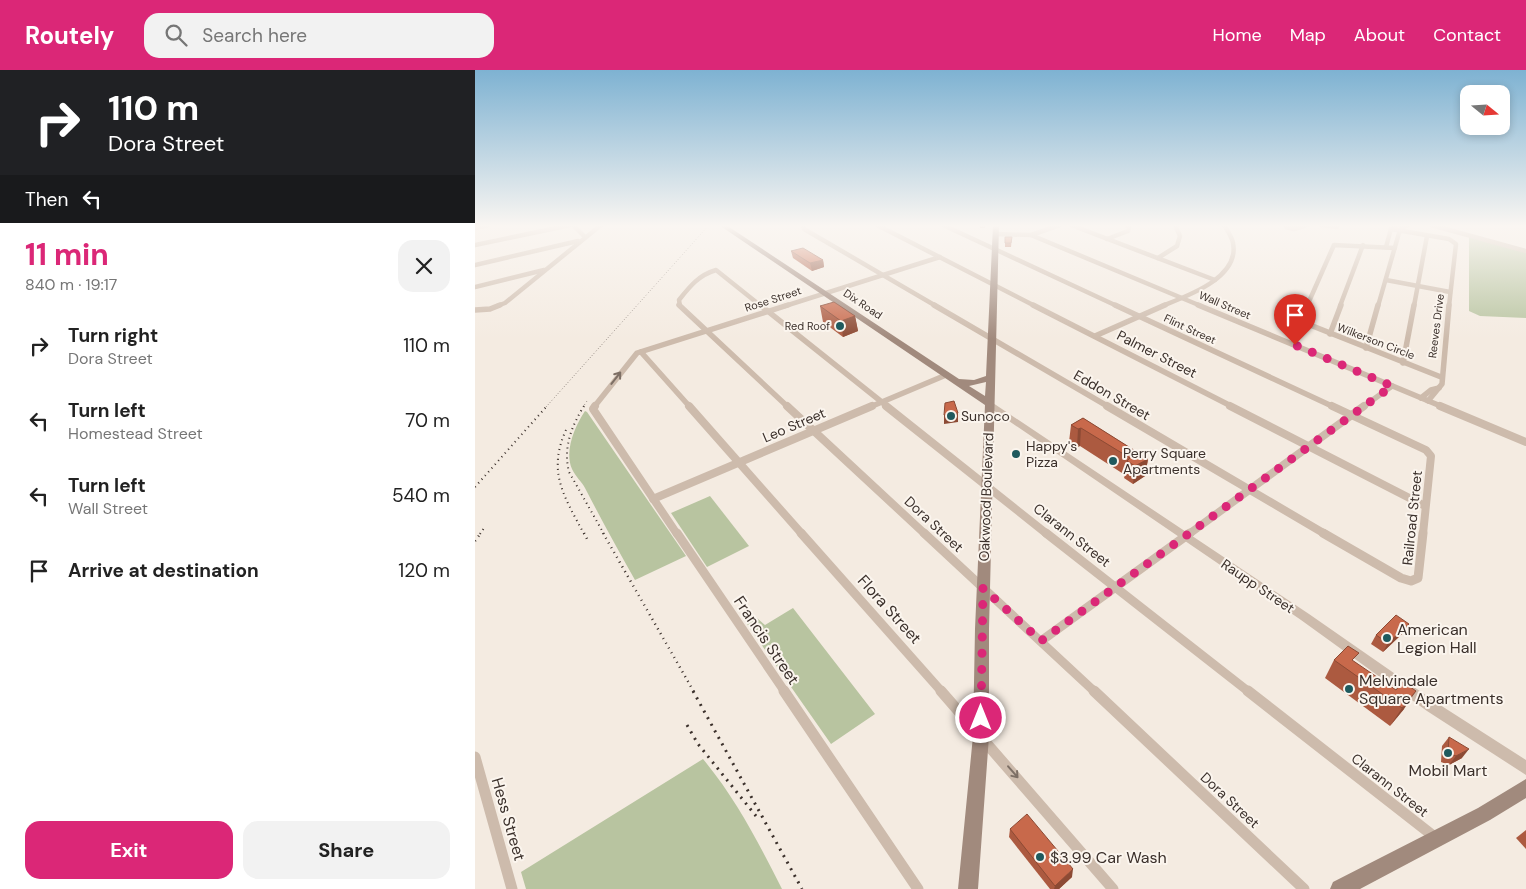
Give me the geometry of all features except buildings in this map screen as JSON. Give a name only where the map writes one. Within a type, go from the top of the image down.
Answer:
[{"type":"main road","name":"Dix Road","points":[[779,263],[990,404]]},
{"type":"main road","name":"Oakwood Boulevard","points":[[968,889],[981,736],[986,485],[996,263]]},
{"type":"main road","points":[[955,381],[974,383],[991,378]]},
{"type":"main road","points":[[1340,889],[1483,814],[1526,788]]},
{"type":"street","points":[[478,310],[505,303],[553,263]]},
{"type":"street","name":"Eddon Street","points":[[865,263],[1397,576],[1411,581]]},
{"type":"street","name":"Rose Street","points":[[641,352],[921,263]]},
{"type":"street","name":"Palmer Street","points":[[952,263],[1425,506]]},
{"type":"street","name":"Flint Street","points":[[1026,263],[1429,452]]},
{"type":"street","name":"Wall Street","points":[[1099,263],[1526,442]]},
{"type":"street","points":[[1172,263],[1215,280]]},
{"type":"street","points":[[1095,336],[1182,298],[1215,280],[1228,268],[1230,263]]},
{"type":"street","name":"Wilkerson Circle","points":[[1326,263],[1300,319],[1304,324],[1441,377]]},
{"type":"street","points":[[1330,334],[1356,263]]},
{"type":"street","points":[[1366,348],[1390,263]]},
{"type":"street","points":[[1403,363],[1422,263]]},
{"type":"street","name":"Reeves Drive","points":[[1428,401],[1442,384],[1441,377],[1454,263]]},
{"type":"street","points":[[475,286],[546,269]]},
{"type":"street","name":"Dora Street","points":[[715,270],[700,275],[678,302],[681,308],[1041,641],[1304,889]]},
{"type":"street","name":"Clarann Street","points":[[715,270],[1436,838]]},
{"type":"street","points":[[1385,280],[1450,292]]},
{"type":"street","name":"Francis Street","points":[[641,352],[633,356],[593,408],[594,412],[918,889]]},
{"type":"street","name":"Flora Street","points":[[641,352],[981,736],[1113,889]]},
{"type":"street","name":"Leo Street","points":[[653,498],[946,375]]},
{"type":"street","points":[[1041,641],[1392,386]]},
{"type":"street","points":[[1421,398],[1431,390],[1439,388]]},
{"type":"street","name":"Raupp Street","points":[[990,404],[1432,707],[1526,768]]},
{"type":"street","name":"Railroad Street","points":[[1411,581],[1418,578],[1431,456],[1429,452]]},
{"type":"street","name":"Hess Street","points":[[475,757],[512,889]]},
{"type":"green space","points":[[1469,263],[1526,263],[1526,318],[1480,316],[1469,311]]},
{"type":"green space","points":[[585,411],[686,556],[635,580],[585,488],[573,472],[570,462],[569,454],[572,439]]},
{"type":"green space","points":[[710,496],[749,546],[707,567],[671,513]]},
{"type":"green space","points":[[793,608],[875,714],[831,744],[747,624],[757,618],[765,625]]},
{"type":"green space","points":[[703,759],[737,806],[782,889],[526,889],[521,872]]},
{"type":"railway","points":[[546,407],[675,263]]},
{"type":"railway","points":[[583,407],[587,401]]},
{"type":"railway","points":[[475,487],[547,406]]},
{"type":"railway","points":[[584,406],[569,438],[567,463],[569,472],[604,534]]},
{"type":"railway","points":[[566,430],[560,445],[558,459],[560,484],[584,534]]},
{"type":"railway","points":[[480,534],[484,528]]},
{"type":"railway","points":[[475,541],[481,533]]},
{"type":"railway","points":[[584,533],[588,541]]},
{"type":"railway","points":[[603,533],[694,692]]},
{"type":"railway","points":[[693,691],[802,889]]},
{"type":"railway","points":[[687,725],[698,744],[756,816]]},
{"type":"place","name":"Red Roof","points":[[840,326]]},
{"type":"place","name":"Sunoco","points":[[951,416]]},
{"type":"place","name":"Happy's Pizza","points":[[1016,454]]},
{"type":"place","name":"Perry Square Apartments","points":[[1113,461]]},
{"type":"place","name":"American Legion Hall","points":[[1387,638]]},
{"type":"place","name":"Melvindale Square Apartments","points":[[1349,689]]},
{"type":"place","name":"Mobil Mart","points":[[1448,753]]},
{"type":"place","name":"$3.99 Car Wash","points":[[1040,857]]},
{"type":"route","points":[[981,718],[983,588],[1041,641],[1392,386],[1295,345]]}]
